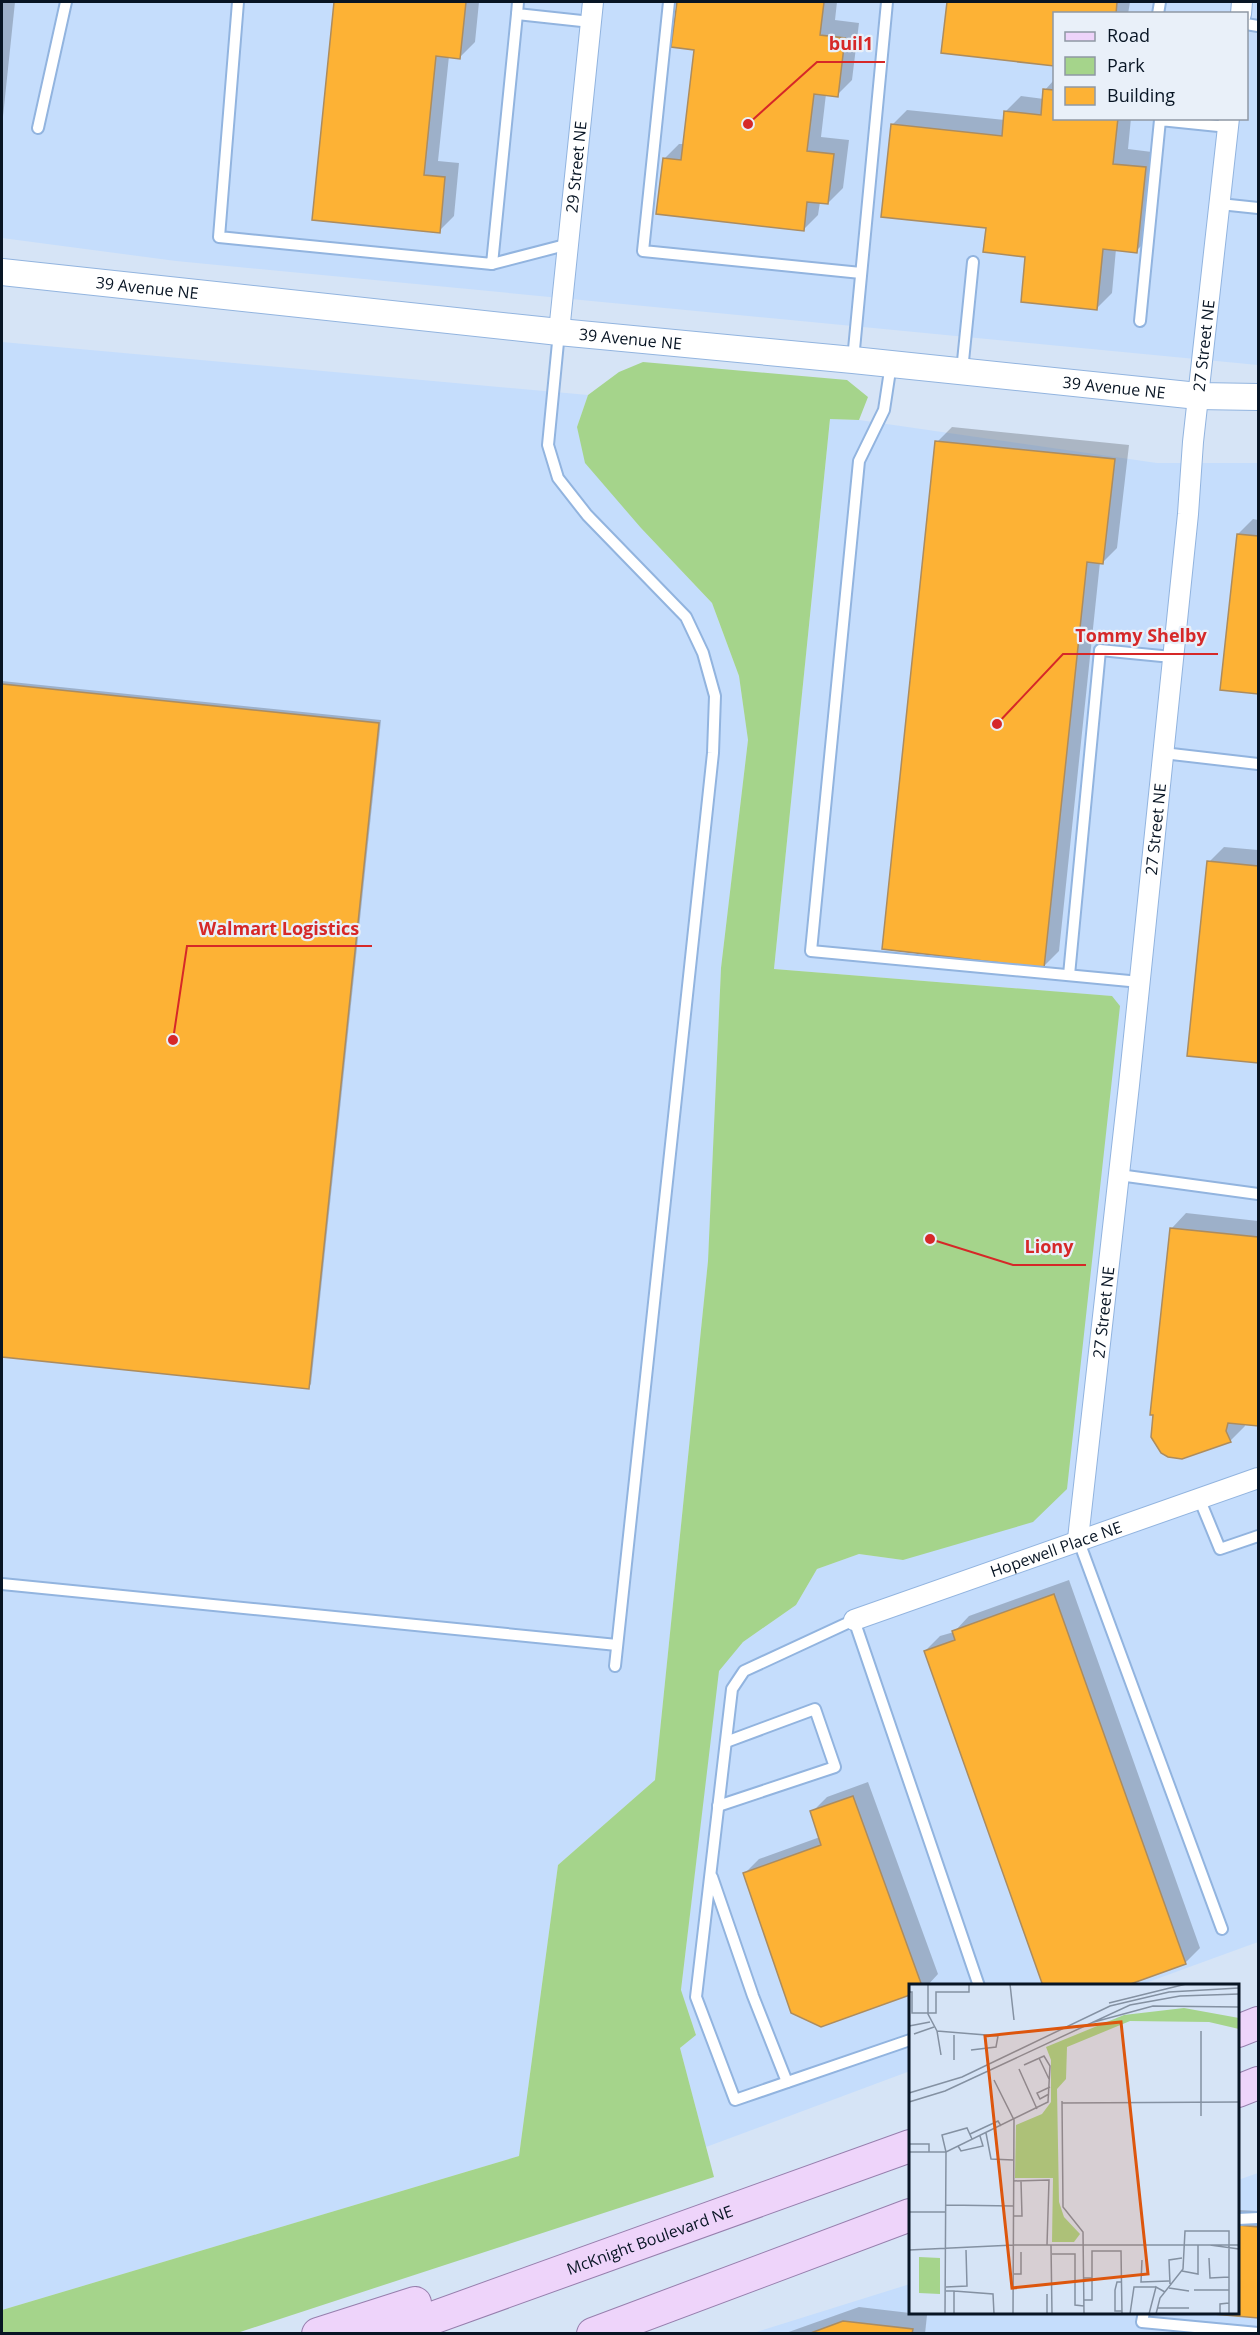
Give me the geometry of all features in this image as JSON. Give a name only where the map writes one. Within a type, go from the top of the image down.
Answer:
[{"type":"main road","points":[[1239,2031],[1258,2023]]},
{"type":"main road","points":[[1239,2091],[1258,2083]]},
{"type":"main road","name":"McKnight Boulevard NE","points":[[387,2334],[556,2271],[909,2146]]},
{"type":"main road","points":[[593,2334],[909,2215]]},
{"type":"main road","points":[[318,2334],[503,2275],[556,2271]]},
{"type":"street","name":"29 Street NE","points":[[559,332],[593,2]]},
{"type":"street","name":"27 Street NE","points":[[1078,1539],[1140,982],[1198,396],[1229,123]]},
{"type":"street","name":"39 Avenue NE","points":[[2,272],[559,332],[1198,396],[1258,398]]},
{"type":"street","name":"Hopewell Place NE","points":[[854,1620],[1078,1539],[1258,1478]]},
{"type":"lane","points":[[38,128],[66,2]]},
{"type":"lane","points":[[238,2],[219,237],[492,264],[568,244]]},
{"type":"lane","points":[[492,264],[518,2]]},
{"type":"lane","points":[[669,2],[643,251],[861,273]]},
{"type":"lane","points":[[853,360],[886,2]]},
{"type":"lane","points":[[517,14],[591,22]]},
{"type":"lane","points":[[1140,321],[1160,120],[1229,123]]},
{"type":"lane","points":[[1220,204],[1258,208]]},
{"type":"lane","points":[[962,371],[973,261]]},
{"type":"lane","points":[[559,332],[548,445],[558,478],[587,515],[686,617],[703,653],[715,696],[713,753],[615,1666]]},
{"type":"lane","points":[[891,364],[884,410],[859,461],[811,951],[1140,982]]},
{"type":"lane","points":[[1069,975],[1100,650],[1172,657]]},
{"type":"lane","points":[[1163,753],[1258,764]]},
{"type":"lane","points":[[1119,1175],[1258,1194]]},
{"type":"lane","points":[[1199,1498],[1220,1549],[1258,1536]]},
{"type":"lane","points":[[1078,1539],[1222,1929]]},
{"type":"lane","points":[[2,1584],[617,1645]]},
{"type":"lane","points":[[909,2040],[735,2100],[696,1997],[732,1689],[744,1671],[854,1620],[979,1984]]},
{"type":"lane","points":[[718,1806],[835,1767],[815,1709],[726,1743]]},
{"type":"lane","points":[[711,1874],[753,1996],[787,2082]]},
{"type":"lane","points":[[1239,2219],[1258,2218]]},
{"type":"lane","points":[[1144,2314],[1142,2322],[1258,2333]]},
{"type":"shaded area","points":[[2,2],[1258,2],[1258,365],[176,261],[2,238]]},
{"type":"shaded area","points":[[2,342],[588,395],[577,427],[641,528],[712,603],[739,676],[748,740],[721,968],[708,1261],[655,1780],[558,1865],[519,2156],[2,2310]]},
{"type":"shaded area","points":[[830,419],[859,420],[1157,463],[1258,463],[1258,1942],[1143,1984],[909,1984],[909,2071],[706,2147],[680,2048],[696,2034],[681,1991],[718,1671],[743,1642],[796,1605],[817,1569],[859,1554],[903,1560],[1111,996],[774,969]]},
{"type":"shaded area","points":[[1258,2173],[1258,2333],[750,2334],[909,2284],[909,2314],[1239,2314],[1239,2180]]},
{"type":"green space","points":[[643,362],[847,380],[868,397],[859,420],[830,419],[774,969],[1112,996],[1120,1006],[1067,1489],[1033,1522],[903,1560],[859,1554],[817,1569],[796,1605],[743,1642],[719,1671],[681,1990],[696,2035],[680,2048],[714,2177],[237,2333],[2,2333],[2,2310],[519,2156],[558,1865],[655,1780],[708,1261],[721,968],[748,740],[739,676],[712,603],[641,528],[585,463],[577,427],[588,395],[619,372]]},
{"type":"building","points":[[334,2],[466,2],[460,59],[436,56],[424,175],[445,177],[440,233],[312,220]]},
{"type":"building","points":[[677,2],[824,2],[820,35],[845,38],[838,97],[814,94],[807,151],[834,154],[828,204],[807,202],[804,231],[656,214],[663,158],[681,160],[694,50],[671,47]]},
{"type":"building","points":[[947,2],[1117,2],[1116,12],[1053,12],[1053,66],[941,53]]},
{"type":"building","points":[[1043,89],[1053,90],[1053,120],[1118,120],[1113,164],[1146,167],[1137,253],[1103,249],[1097,310],[1021,302],[1025,257],[983,252],[986,228],[881,217],[891,124],[1002,136],[1004,111],[1041,115]]},
{"type":"building","points":[[935,441],[1115,459],[1103,564],[1087,562],[1044,968],[882,949]]},
{"type":"building","points":[[1237,534],[1258,536],[1258,694],[1220,690]]},
{"type":"building","points":[[2,684],[379,723],[309,1389],[2,1357]]},
{"type":"building","points":[[1207,861],[1258,866],[1258,1063],[1187,1056]]},
{"type":"building","points":[[1170,1228],[1258,1237],[1258,1426],[1228,1423],[1226,1431],[1231,1442],[1182,1459],[1168,1457],[1161,1453],[1151,1437],[1153,1415],[1150,1415]]},
{"type":"building","points":[[1054,1594],[1186,1964],[1131,1984],[1042,1984],[924,1651],[955,1640],[952,1631]]},
{"type":"building","points":[[853,1796],[921,1984],[909,1984],[909,1995],[821,2027],[791,2013],[743,1873],[821,1845],[810,1811]]},
{"type":"building","points":[[1239,2225],[1258,2227],[1258,2318],[1213,2314],[1239,2314]]},
{"type":"building","points":[[843,2321],[913,2329],[912,2334],[808,2334]]},
{"type":"place","name":"buil1","points":[[748,124]]},
{"type":"place","name":"Tommy Shelby","points":[[997,724]]},
{"type":"place","name":"Walmart Logistics","points":[[173,1040]]},
{"type":"place","name":"Liony","points":[[930,1239]]}]
